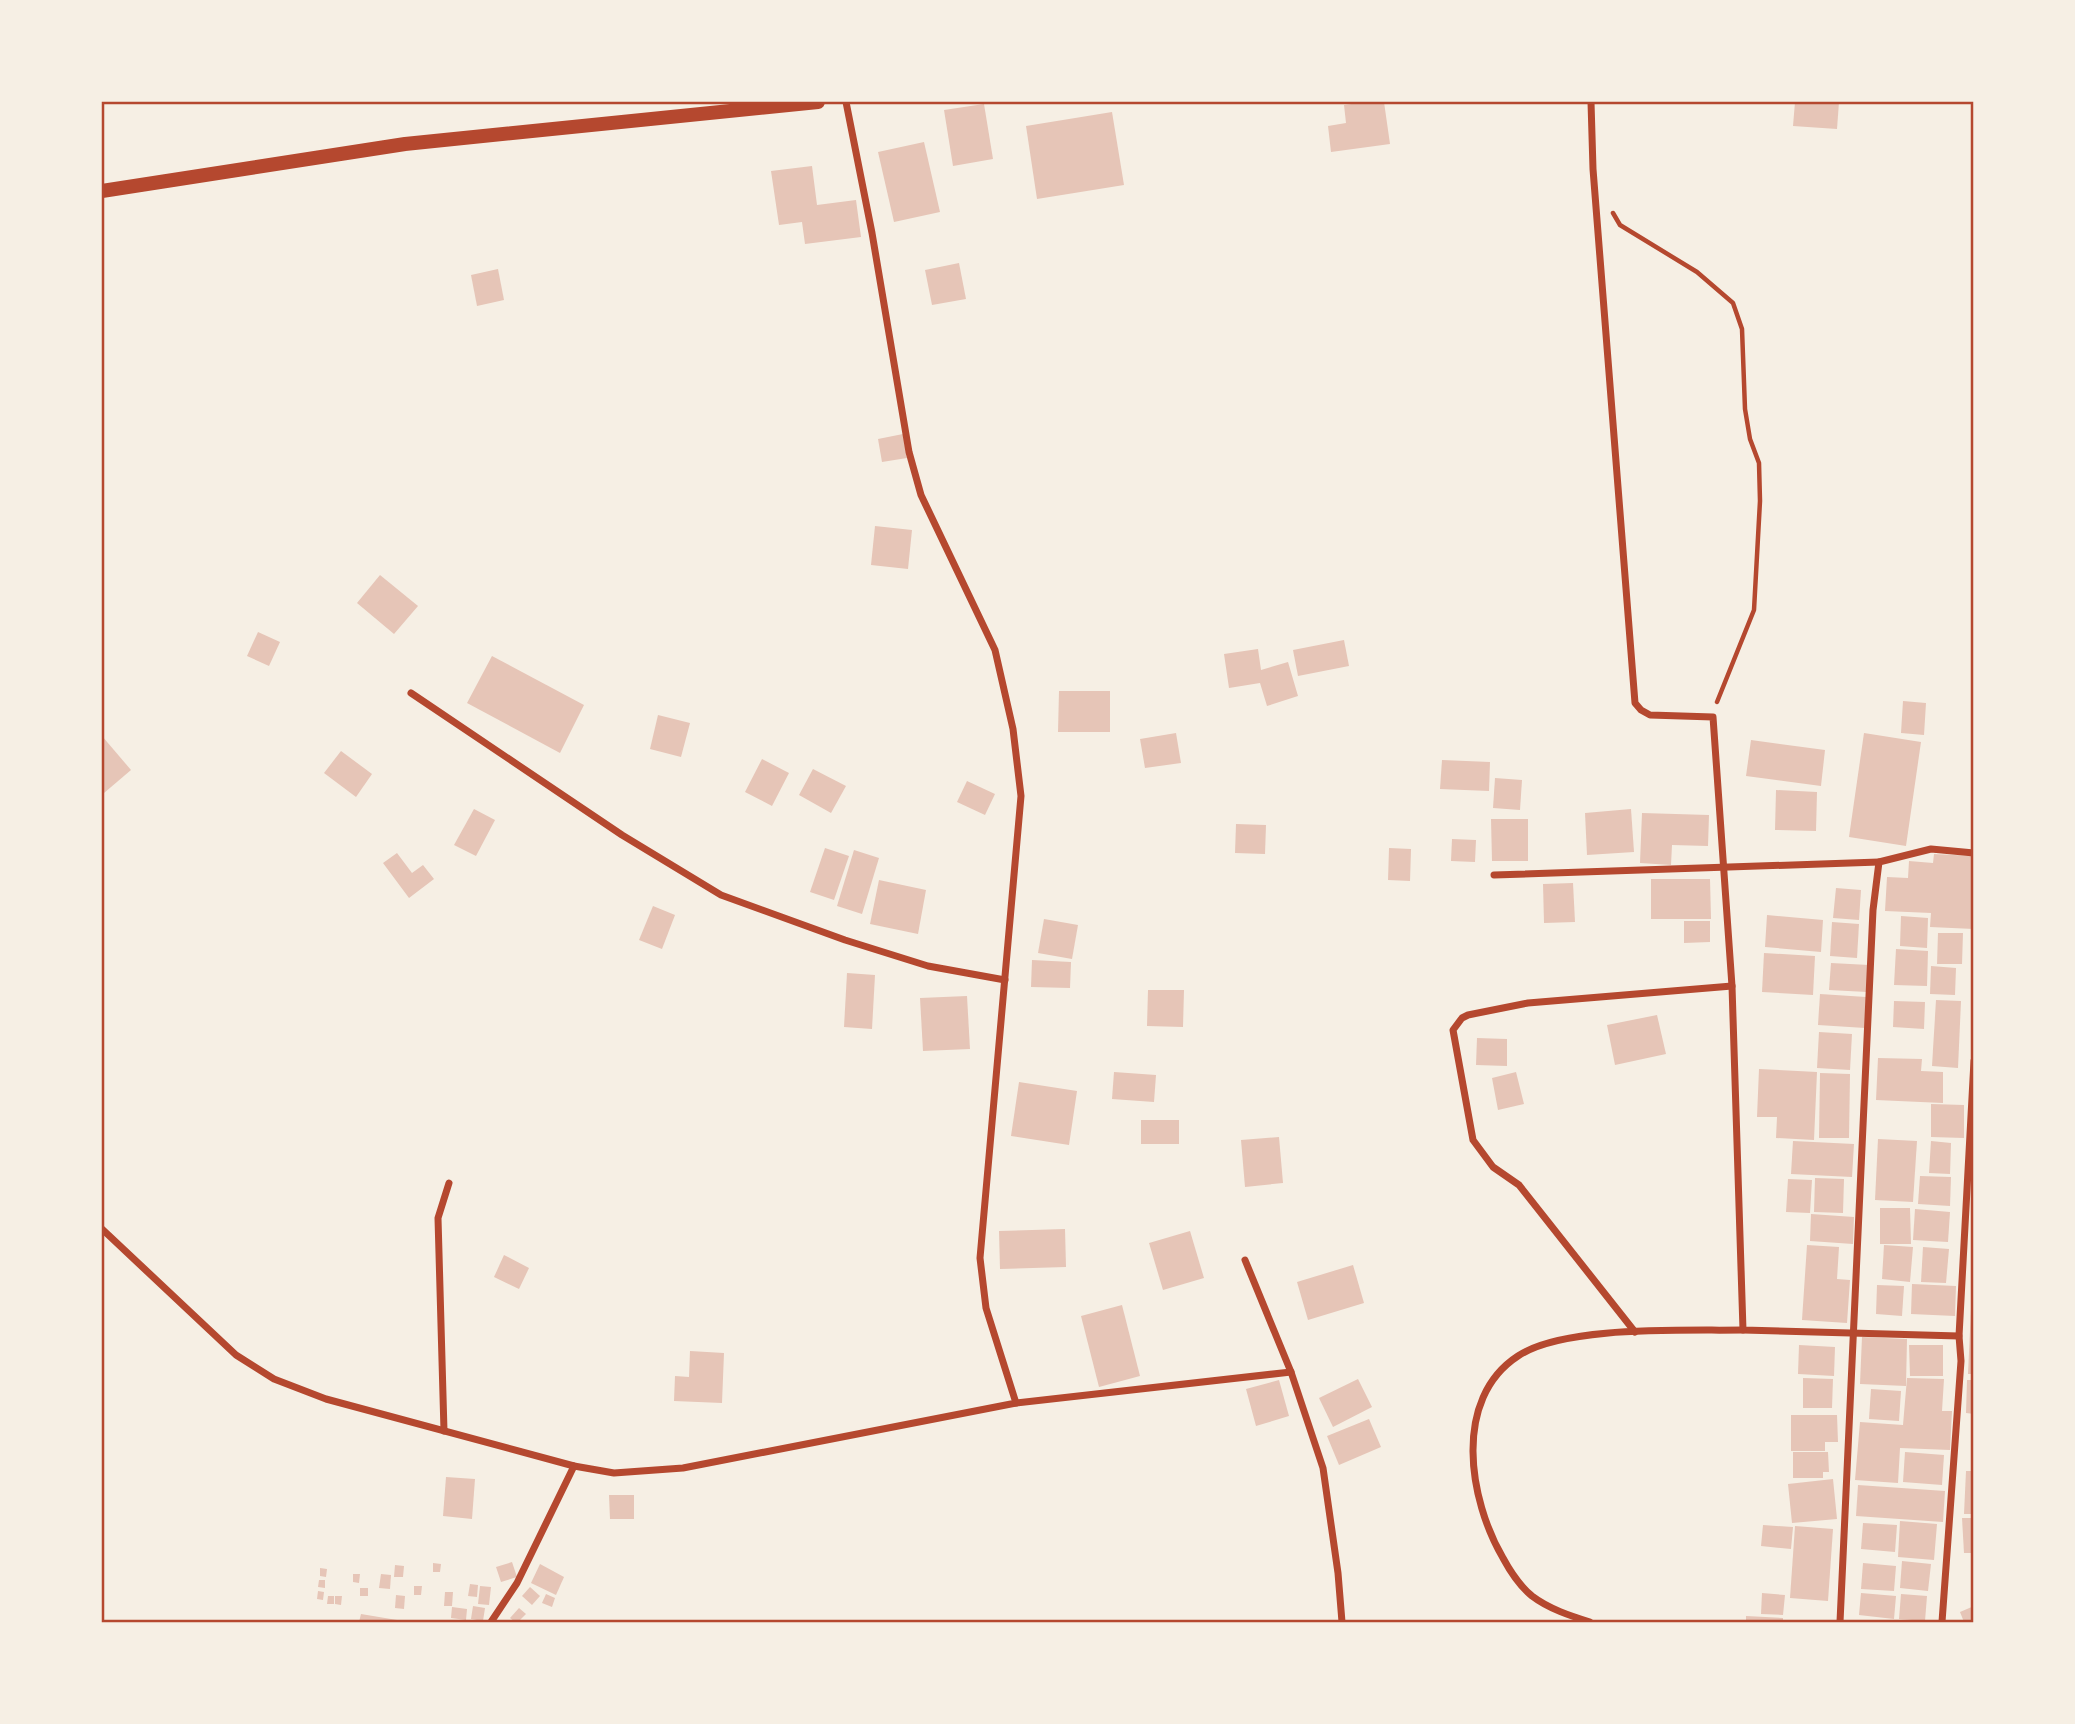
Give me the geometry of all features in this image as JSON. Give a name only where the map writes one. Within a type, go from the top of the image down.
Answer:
[{"type":"main road","points":[[102,191],[405,144],[818,102]]},
{"type":"street","points":[[846,102],[872,233],[909,452],[921,495],[995,650],[1013,729],[1021,796],[980,1258],[986,1308],[1016,1403]]},
{"type":"street","points":[[1591,102],[1593,169],[1635,703],[1650,715],[1713,717],[1732,986],[1743,1329]]},
{"type":"street","points":[[411,693],[622,835],[721,895],[845,940],[928,966],[1005,980]]},
{"type":"street","points":[[1494,875],[1880,862],[1931,849],[1973,853]]},
{"type":"street","points":[[1840,1622],[1873,910],[1880,862]]},
{"type":"street","points":[[1635,1332],[1519,1185],[1493,1167],[1473,1140],[1453,1030],[1462,1018],[1468,1015],[1528,1003],[1732,986]]},
{"type":"street","points":[[1942,1622],[1961,1361],[1959,1336],[1973,1061]]},
{"type":"street","points":[[444,1431],[438,1218],[449,1183]]},
{"type":"street","points":[[102,1229],[236,1355],[274,1379],[326,1399],[574,1466],[614,1473],[683,1468],[1016,1403],[1291,1372]]},
{"type":"street","points":[[1245,1260],[1291,1372],[1323,1468],[1342,1622]]},
{"type":"street","points":[[1590,1622],[1563,1613],[1532,1595],[1510,1571],[1495,1544],[1480,1503],[1475,1479],[1475,1433],[1480,1406],[1499,1372],[1518,1356],[1533,1348],[1563,1339],[1635,1332],[1743,1329],[1959,1336]]},
{"type":"street","points":[[491,1622],[517,1583],[574,1466]]},
{"type":"path","points":[[1607,204],[1620,225],[1697,272],[1733,303],[1742,329],[1745,409],[1749,439],[1759,463],[1760,501],[1754,610],[1742,645],[1724,681],[1713,717]]},
{"type":"building","points":[[1384,102],[1390,144],[1331,152],[1328,126],[1346,123],[1344,105]]},
{"type":"building","points":[[1795,102],[1839,102],[1837,129],[1793,126]]},
{"type":"building","points":[[984,104],[993,159],[953,166],[944,110]]},
{"type":"building","points":[[1112,112],[1124,185],[1037,199],[1026,126]]},
{"type":"building","points":[[924,142],[940,212],[894,222],[878,152]]},
{"type":"building","points":[[812,166],[817,205],[856,200],[861,237],[805,244],[802,222],[779,225],[771,171]]},
{"type":"building","points":[[959,263],[966,299],[932,305],[925,270]]},
{"type":"building","points":[[498,269],[504,300],[477,306],[471,275]]},
{"type":"building","points":[[903,434],[907,458],[882,462],[878,439]]},
{"type":"building","points":[[875,526],[912,530],[908,569],[871,565]]},
{"type":"building","points":[[380,575],[418,606],[394,634],[357,603]]},
{"type":"building","points":[[258,632],[280,642],[269,666],[247,656]]},
{"type":"building","points":[[1344,640],[1349,666],[1298,676],[1293,650]]},
{"type":"building","points":[[1258,649],[1261,670],[1288,662],[1298,696],[1267,706],[1260,683],[1229,688],[1224,654]]},
{"type":"building","points":[[492,656],[584,705],[560,753],[467,703]]},
{"type":"building","points":[[1059,691],[1110,691],[1110,732],[1058,732]]},
{"type":"building","points":[[1903,701],[1926,703],[1924,735],[1901,733]]},
{"type":"building","points":[[658,715],[690,723],[681,757],[650,749]]},
{"type":"building","points":[[1176,733],[1181,763],[1145,768],[1140,739]]},
{"type":"building","points":[[1864,733],[1921,742],[1906,846],[1849,837]]},
{"type":"building","points":[[102,736],[131,770],[104,793],[102,789]]},
{"type":"building","points":[[1751,740],[1825,750],[1821,786],[1746,776]]},
{"type":"building","points":[[341,751],[372,774],[356,797],[324,773]]},
{"type":"building","points":[[762,759],[789,773],[772,806],[745,792]]},
{"type":"building","points":[[1442,760],[1490,762],[1489,791],[1440,789]]},
{"type":"building","points":[[813,769],[846,786],[831,813],[799,795]]},
{"type":"building","points":[[1495,778],[1522,780],[1520,810],[1493,808]]},
{"type":"building","points":[[967,781],[995,794],[985,815],[957,802]]},
{"type":"building","points":[[1776,790],[1817,792],[1816,831],[1775,830]]},
{"type":"building","points":[[474,809],[495,820],[476,856],[454,845]]},
{"type":"building","points":[[1631,809],[1634,852],[1587,855],[1585,813]]},
{"type":"building","points":[[1642,813],[1709,815],[1708,846],[1672,845],[1671,865],[1640,863]]},
{"type":"building","points":[[1491,819],[1528,819],[1528,861],[1492,861]]},
{"type":"building","points":[[1236,824],[1266,825],[1265,854],[1235,853]]},
{"type":"building","points":[[1452,839],[1476,840],[1475,862],[1451,861]]},
{"type":"building","points":[[825,848],[849,856],[834,900],[810,892]]},
{"type":"building","points":[[1389,848],[1411,849],[1410,881],[1388,880]]},
{"type":"building","points":[[854,850],[879,858],[862,914],[837,906]]},
{"type":"building","points":[[397,853],[412,873],[423,865],[434,879],[409,898],[383,863]]},
{"type":"building","points":[[1934,854],[1974,856],[1974,929],[1930,927],[1931,913],[1885,911],[1887,877],[1908,878],[1909,861],[1933,863]]},
{"type":"building","points":[[1651,879],[1710,879],[1711,919],[1651,919]]},
{"type":"building","points":[[879,880],[926,890],[918,934],[870,924]]},
{"type":"building","points":[[1573,883],[1575,922],[1544,923],[1543,884]]},
{"type":"building","points":[[1836,888],[1861,890],[1859,920],[1833,918]]},
{"type":"building","points":[[653,906],[675,915],[662,949],[639,940]]},
{"type":"building","points":[[1767,915],[1823,920],[1821,952],[1765,947]]},
{"type":"building","points":[[1901,916],[1928,918],[1927,948],[1900,946]]},
{"type":"building","points":[[1044,919],[1078,925],[1072,959],[1038,953]]},
{"type":"building","points":[[1684,921],[1710,921],[1710,942],[1684,943]]},
{"type":"building","points":[[1832,922],[1859,924],[1857,958],[1830,956]]},
{"type":"building","points":[[1938,933],[1963,933],[1962,964],[1937,964]]},
{"type":"building","points":[[1896,949],[1928,951],[1927,986],[1894,985]]},
{"type":"building","points":[[1764,953],[1815,956],[1813,995],[1762,992]]},
{"type":"building","points":[[1032,960],[1071,962],[1070,988],[1031,987]]},
{"type":"building","points":[[1831,963],[1869,965],[1867,992],[1829,990]]},
{"type":"building","points":[[1931,966],[1956,968],[1955,995],[1930,994]]},
{"type":"building","points":[[847,973],[875,975],[872,1029],[844,1027]]},
{"type":"building","points":[[1148,990],[1184,990],[1183,1027],[1147,1026]]},
{"type":"building","points":[[1820,994],[1866,997],[1865,1028],[1818,1025]]},
{"type":"building","points":[[967,996],[970,1049],[923,1051],[920,998]]},
{"type":"building","points":[[1936,1000],[1961,1001],[1958,1068],[1932,1066]]},
{"type":"building","points":[[1894,1001],[1925,1002],[1924,1029],[1893,1027]]},
{"type":"building","points":[[1657,1015],[1666,1054],[1615,1065],[1607,1025]]},
{"type":"building","points":[[1819,1032],[1852,1034],[1850,1070],[1817,1068]]},
{"type":"building","points":[[1477,1038],[1507,1039],[1507,1066],[1476,1065]]},
{"type":"building","points":[[1878,1058],[1922,1059],[1921,1071],[1943,1072],[1943,1103],[1876,1100]]},
{"type":"building","points":[[1759,1069],[1817,1072],[1814,1140],[1776,1138],[1777,1117],[1757,1117]]},
{"type":"building","points":[[1114,1072],[1156,1075],[1154,1102],[1112,1099]]},
{"type":"building","points":[[1516,1072],[1524,1104],[1498,1110],[1492,1078]]},
{"type":"building","points":[[1820,1073],[1850,1074],[1849,1138],[1819,1138]]},
{"type":"building","points":[[1019,1082],[1077,1091],[1069,1145],[1011,1136]]},
{"type":"building","points":[[1931,1104],[1964,1105],[1964,1138],[1931,1137]]},
{"type":"building","points":[[1141,1120],[1179,1120],[1179,1144],[1141,1144]]},
{"type":"building","points":[[1279,1137],[1283,1183],[1245,1187],[1241,1140]]},
{"type":"building","points":[[1878,1139],[1917,1141],[1913,1202],[1875,1200]]},
{"type":"building","points":[[1793,1141],[1854,1144],[1852,1177],[1791,1174]]},
{"type":"building","points":[[1931,1141],[1951,1143],[1950,1174],[1929,1173]]},
{"type":"building","points":[[1920,1176],[1951,1177],[1950,1206],[1918,1204]]},
{"type":"building","points":[[1815,1178],[1844,1179],[1843,1213],[1814,1212]]},
{"type":"building","points":[[1788,1179],[1812,1180],[1810,1213],[1786,1212]]},
{"type":"building","points":[[1880,1208],[1910,1208],[1911,1244],[1880,1244]]},
{"type":"building","points":[[1915,1209],[1950,1212],[1948,1242],[1913,1240]]},
{"type":"building","points":[[1811,1214],[1854,1217],[1853,1244],[1810,1241]]},
{"type":"building","points":[[1065,1229],[1066,1267],[1000,1269],[999,1231]]},
{"type":"building","points":[[1190,1231],[1204,1278],[1163,1290],[1149,1243]]},
{"type":"building","points":[[1807,1245],[1839,1247],[1837,1279],[1850,1280],[1847,1323],[1802,1320]]},
{"type":"building","points":[[1884,1245],[1913,1247],[1910,1282],[1882,1279]]},
{"type":"building","points":[[1923,1247],[1949,1249],[1946,1283],[1921,1282]]},
{"type":"building","points":[[504,1255],[529,1268],[519,1289],[494,1277]]},
{"type":"building","points":[[1353,1265],[1364,1303],[1308,1320],[1297,1282]]},
{"type":"building","points":[[1912,1284],[1956,1286],[1955,1316],[1911,1314]]},
{"type":"building","points":[[1877,1285],[1904,1286],[1902,1316],[1876,1314]]},
{"type":"building","points":[[1122,1305],[1140,1376],[1099,1387],[1081,1316]]},
{"type":"building","points":[[1971,1308],[1974,1308],[1974,1374],[1968,1374]]},
{"type":"building","points":[[1862,1337],[1907,1339],[1906,1386],[1860,1384]]},
{"type":"building","points":[[1799,1345],[1835,1347],[1834,1376],[1798,1374]]},
{"type":"building","points":[[1909,1345],[1943,1345],[1943,1376],[1910,1376]]},
{"type":"building","points":[[690,1351],[724,1353],[722,1403],[674,1401],[675,1376],[689,1377]]},
{"type":"building","points":[[1803,1378],[1833,1379],[1832,1408],[1803,1408]]},
{"type":"building","points":[[1907,1378],[1944,1379],[1942,1411],[1952,1411],[1950,1450],[1900,1448],[1898,1483],[1855,1480],[1860,1422],[1903,1425]]},
{"type":"building","points":[[1358,1379],[1372,1407],[1333,1427],[1319,1398]]},
{"type":"building","points":[[1279,1380],[1289,1416],[1256,1426],[1246,1389]]},
{"type":"building","points":[[1967,1380],[1974,1380],[1974,1414],[1966,1413]]},
{"type":"building","points":[[1871,1389],[1901,1391],[1899,1421],[1869,1419]]},
{"type":"building","points":[[1791,1415],[1837,1415],[1838,1442],[1825,1442],[1825,1451],[1791,1451]]},
{"type":"building","points":[[1369,1419],[1381,1447],[1339,1465],[1327,1436]]},
{"type":"building","points":[[1793,1452],[1828,1452],[1829,1472],[1823,1472],[1823,1478],[1793,1478]]},
{"type":"building","points":[[1905,1452],[1944,1455],[1942,1485],[1903,1482]]},
{"type":"building","points":[[1966,1471],[1974,1471],[1974,1514],[1964,1514]]},
{"type":"building","points":[[446,1477],[475,1479],[472,1519],[443,1516]]},
{"type":"building","points":[[1833,1479],[1837,1519],[1792,1523],[1788,1484]]},
{"type":"building","points":[[1858,1485],[1945,1491],[1943,1522],[1856,1516]]},
{"type":"building","points":[[609,1495],[634,1495],[634,1519],[610,1519]]},
{"type":"building","points":[[1962,1518],[1974,1518],[1974,1553],[1964,1553]]},
{"type":"building","points":[[1900,1521],[1937,1524],[1934,1560],[1898,1557]]},
{"type":"building","points":[[1863,1523],[1897,1525],[1895,1552],[1861,1549]]},
{"type":"building","points":[[1763,1525],[1793,1527],[1791,1549],[1761,1546]]},
{"type":"building","points":[[1795,1526],[1833,1529],[1828,1601],[1790,1598]]},
{"type":"building","points":[[1902,1561],[1931,1564],[1928,1591],[1900,1588]]},
{"type":"building","points":[[512,1562],[517,1577],[501,1582],[496,1567]]},
{"type":"building","points":[[433,1563],[441,1564],[440,1572],[433,1572]]},
{"type":"building","points":[[1863,1563],[1896,1566],[1894,1591],[1861,1589]]},
{"type":"building","points":[[540,1564],[564,1577],[556,1595],[531,1583]]},
{"type":"building","points":[[395,1565],[404,1566],[403,1577],[394,1577]]},
{"type":"building","points":[[320,1568],[327,1569],[326,1577],[320,1576]]},
{"type":"building","points":[[353,1574],[360,1574],[359,1583],[353,1582]]},
{"type":"building","points":[[381,1574],[391,1575],[390,1589],[379,1588]]},
{"type":"building","points":[[319,1580],[325,1580],[325,1588],[318,1587]]},
{"type":"building","points":[[470,1584],[478,1585],[477,1597],[468,1596]]},
{"type":"building","points":[[414,1586],[422,1586],[421,1595],[414,1595]]},
{"type":"building","points":[[480,1586],[491,1587],[489,1605],[478,1604]]},
{"type":"building","points":[[530,1587],[540,1596],[532,1605],[522,1596]]},
{"type":"building","points":[[360,1588],[368,1588],[368,1596],[360,1596]]},
{"type":"building","points":[[318,1591],[324,1592],[323,1600],[317,1599]]},
{"type":"building","points":[[445,1592],[453,1592],[452,1606],[444,1606]]},
{"type":"building","points":[[1762,1593],[1785,1595],[1783,1615],[1761,1614]]},
{"type":"building","points":[[1861,1593],[1896,1596],[1894,1619],[1859,1615]]},
{"type":"building","points":[[546,1594],[555,1598],[552,1607],[542,1603]]},
{"type":"building","points":[[1901,1594],[1927,1596],[1925,1621],[1899,1619]]},
{"type":"building","points":[[396,1595],[405,1596],[404,1609],[395,1608]]},
{"type":"building","points":[[328,1596],[334,1596],[334,1604],[327,1604]]},
{"type":"building","points":[[335,1596],[342,1596],[341,1605],[335,1604]]},
{"type":"building","points":[[473,1606],[485,1608],[483,1621],[471,1619]]},
{"type":"building","points":[[1974,1606],[1974,1622],[1964,1622],[1960,1612]]},
{"type":"building","points":[[452,1607],[467,1609],[466,1620],[451,1618]]},
{"type":"building","points":[[519,1608],[526,1614],[515,1622],[510,1618]]},
{"type":"building","points":[[361,1614],[403,1621],[403,1622],[359,1622]]},
{"type":"building","points":[[1746,1616],[1783,1618],[1783,1622],[1746,1622]]}]
